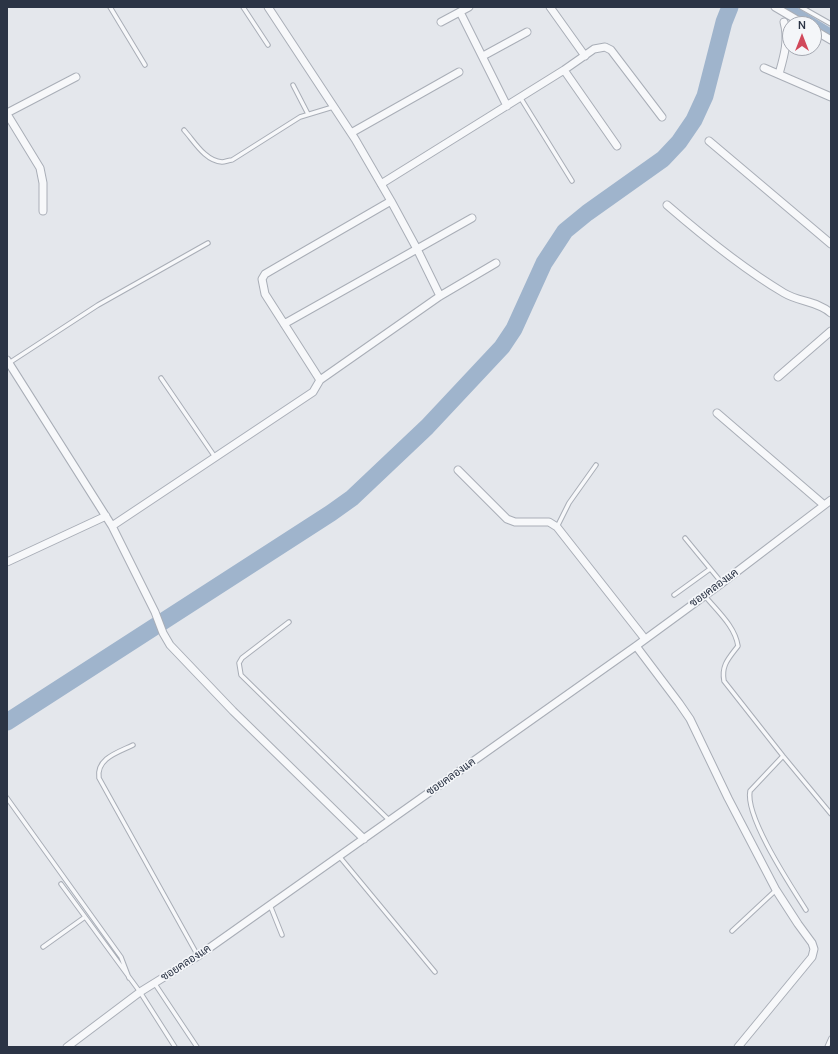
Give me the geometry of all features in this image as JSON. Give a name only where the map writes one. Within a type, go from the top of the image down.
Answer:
[{"type":"street","points":[[268,7],[351,133],[391,201],[440,296]]},
{"type":"street","points":[[441,22],[469,7]]},
{"type":"street","points":[[550,7],[584,56]]},
{"type":"street","points":[[775,7],[790,16]]},
{"type":"street","points":[[460,12],[507,106]]},
{"type":"street","points":[[483,56],[527,32]]},
{"type":"street","points":[[822,35],[831,40]]},
{"type":"street","points":[[381,184],[564,70],[594,49],[605,47],[611,50],[662,117]]},
{"type":"street","points":[[779,74],[784,56]]},
{"type":"street","points":[[764,68],[831,97]]},
{"type":"street","points":[[564,70],[617,146]]},
{"type":"street","points":[[351,133],[459,72]]},
{"type":"street","points":[[43,211],[43,183],[40,168],[7,114],[76,76]]},
{"type":"street","points":[[709,141],[831,244]]},
{"type":"street","points":[[320,380],[266,294],[262,279],[265,274],[391,201]]},
{"type":"street","points":[[666,206],[709,242],[785,294],[824,307],[831,313]]},
{"type":"street","points":[[284,324],[472,218]]},
{"type":"street","points":[[112,526],[313,392],[320,380],[440,296],[496,263]]},
{"type":"street","points":[[778,378],[831,331]]},
{"type":"street","points":[[8,361],[112,526],[170,645],[233,711],[364,839]]},
{"type":"street","points":[[717,413],[824,505]]},
{"type":"street","points":[[458,470],[507,519],[515,522],[549,522],[557,527],[644,639]]},
{"type":"street","name":"ซอยคลองแค","points":[[67,1047],[140,992],[198,956],[636,646],[831,500]]},
{"type":"street","points":[[7,562],[106,516]]},
{"type":"street","points":[[636,646],[690,719],[728,798],[776,890],[812,943],[814,949],[812,957],[738,1047]]},
{"type":"lane","points":[[110,7],[145,65]]},
{"type":"lane","points":[[243,7],[268,45]]},
{"type":"lane","points":[[801,7],[831,24]]},
{"type":"lane","points":[[293,85],[308,114]]},
{"type":"lane","points":[[520,97],[572,181]]},
{"type":"lane","points":[[184,130],[205,155],[223,162],[232,160],[287,124],[308,114],[333,107]]},
{"type":"lane","points":[[8,361],[98,305],[208,243]]},
{"type":"lane","points":[[161,378],[215,457]]},
{"type":"lane","points":[[557,527],[569,503],[596,465]]},
{"type":"lane","points":[[685,538],[722,583]]},
{"type":"lane","points":[[674,595],[710,569]]},
{"type":"lane","points":[[704,595],[733,630],[737,638],[738,646],[725,664],[722,672],[724,680],[783,756],[831,814]]},
{"type":"lane","points":[[289,622],[242,658],[239,663],[241,675],[390,821]]},
{"type":"lane","points":[[133,745],[112,755],[102,762],[98,770],[99,778],[198,956]]},
{"type":"lane","points":[[783,756],[750,791],[748,797],[753,815],[781,870],[806,910]]},
{"type":"lane","points":[[7,798],[121,957],[129,978]]},
{"type":"lane","points":[[339,856],[435,972]]},
{"type":"lane","points":[[61,884],[140,992],[175,1047]]},
{"type":"lane","points":[[732,931],[776,890]]},
{"type":"lane","points":[[270,905],[282,935]]},
{"type":"lane","points":[[43,947],[84,917]]},
{"type":"lane","points":[[155,984],[197,1047]]},
{"type":"lane","points":[[827,1047],[831,1038]]},
{"type":"waterway","points":[[7,722],[331,513],[352,498],[427,427],[502,347],[514,329],[544,263],[565,231],[587,213],[663,159],[679,142],[694,120],[705,96],[724,22],[730,7]]},
{"type":"waterway","points":[[787,7],[831,34]]}]
